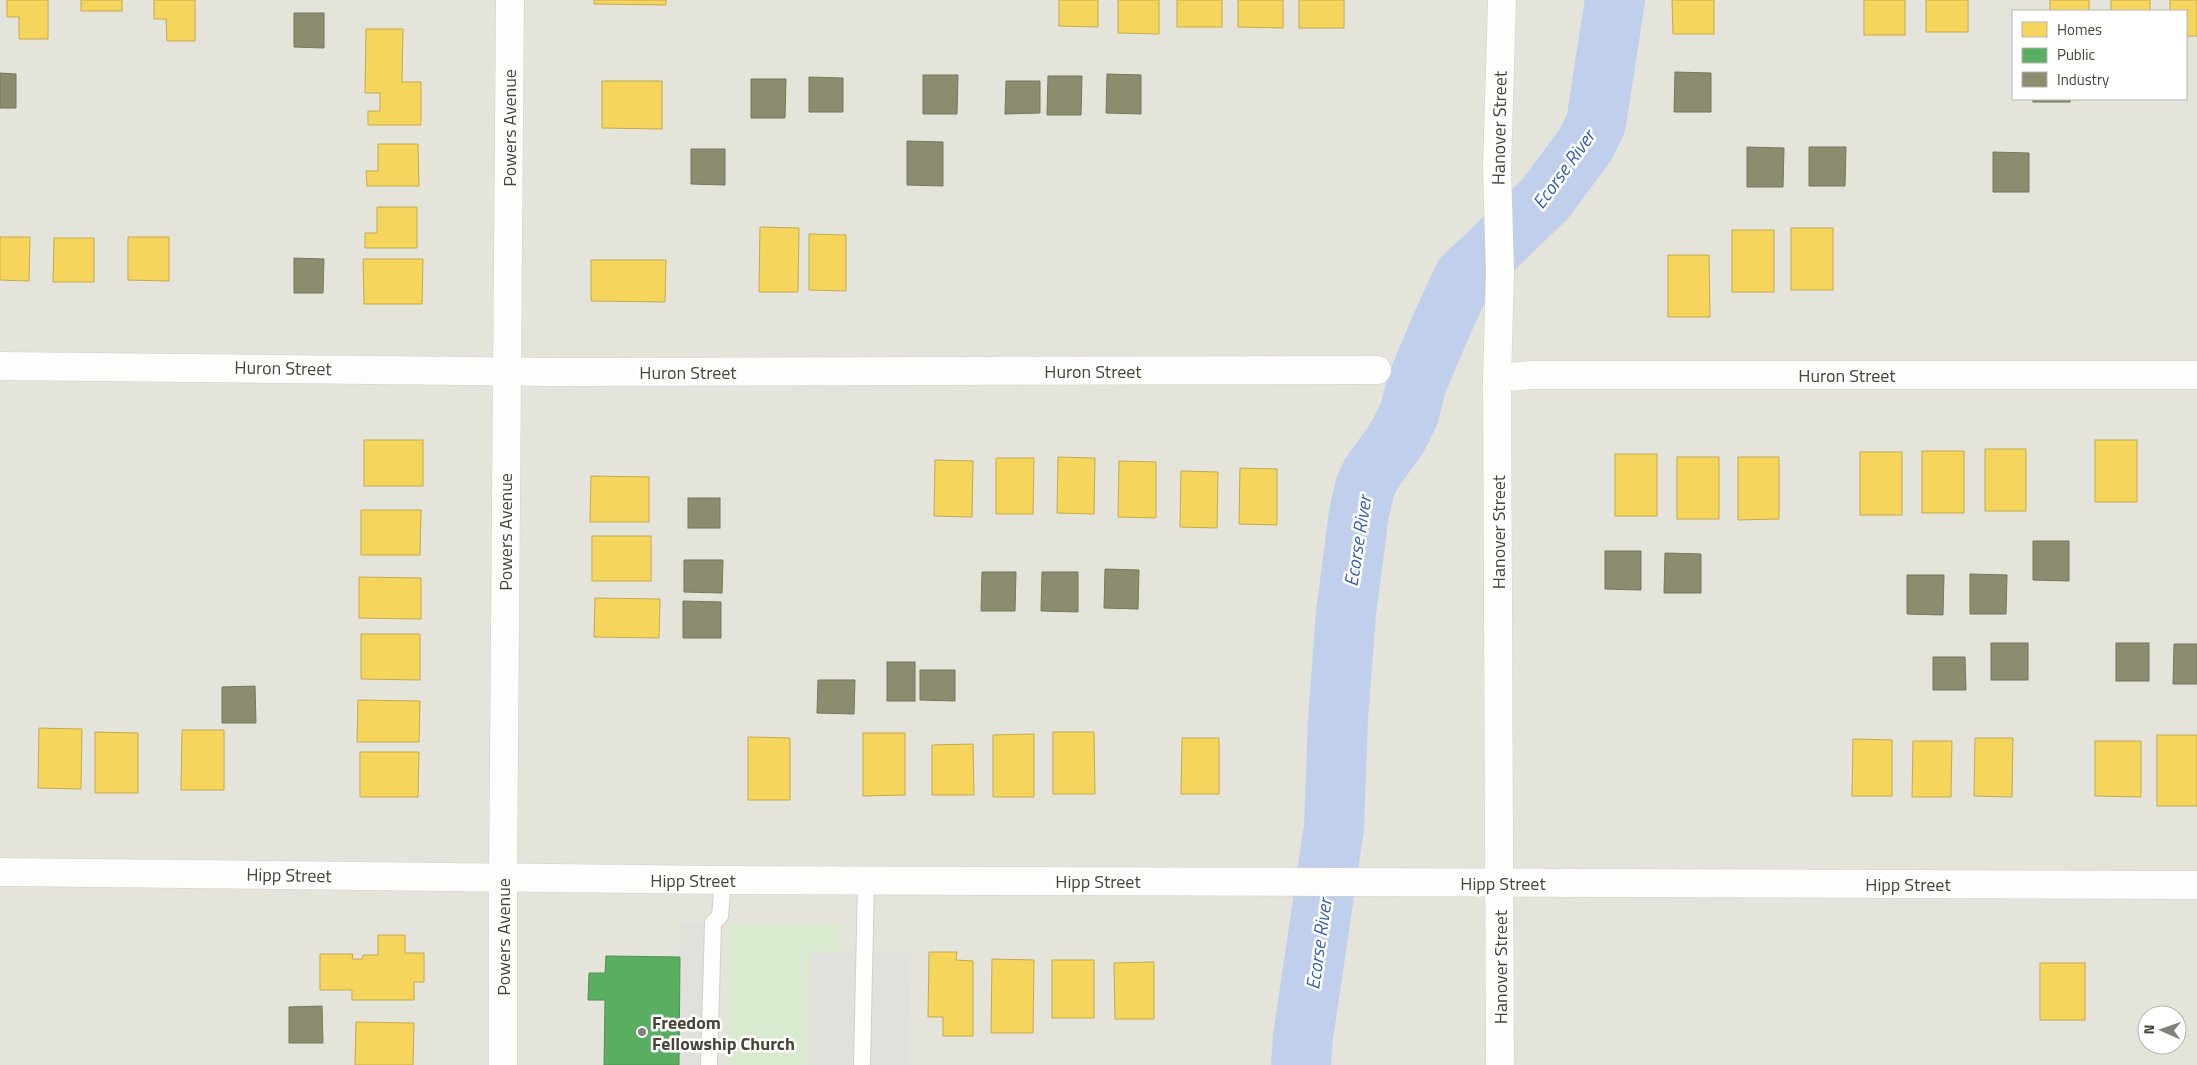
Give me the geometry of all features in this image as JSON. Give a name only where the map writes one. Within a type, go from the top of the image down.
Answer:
[{"type":"street","name":"Powers Avenue","points":[[503,1065],[506,371],[510,0]]},
{"type":"street","name":"Hanover Street","points":[[1500,1065],[1497,378],[1500,273],[1497,168],[1502,0]]},
{"type":"street","name":"Huron Street","points":[[0,366],[550,372],[1377,370]]},
{"type":"street","name":"Huron Street","points":[[1497,378],[1532,375],[2197,375]]},
{"type":"street","name":"Hipp Street","points":[[0,872],[723,880],[2197,885]]},
{"type":"lane","points":[[709,1065],[713,923],[720,916],[723,880]]},
{"type":"lane","points":[[862,1065],[866,880]]},
{"type":"shaded area","points":[[0,0],[2197,0],[2197,1065],[0,1065]]},
{"type":"shaded area","points":[[681,922],[713,923],[709,1065],[679,1065]]},
{"type":"shaded area","points":[[911,952],[909,1065],[809,1065],[810,953]]},
{"type":"green space","points":[[728,924],[840,924],[842,952],[810,953],[809,1065],[729,1065]]},
{"type":"building: Homes","points":[[7,0],[48,0],[48,39],[19,39],[19,17],[7,17]]},
{"type":"building: Homes","points":[[81,0],[122,0],[122,11],[81,11]]},
{"type":"building: Homes","points":[[154,0],[195,0],[195,41],[167,41],[166,19],[154,19]]},
{"type":"building: Homes","points":[[594,0],[666,0],[666,5],[594,4]]},
{"type":"building: Homes","points":[[1059,0],[1098,0],[1098,27],[1059,26]]},
{"type":"building: Homes","points":[[1118,0],[1159,0],[1159,34],[1118,33]]},
{"type":"building: Homes","points":[[1177,0],[1222,0],[1222,27],[1177,27]]},
{"type":"building: Homes","points":[[1238,0],[1283,0],[1283,28],[1238,27]]},
{"type":"building: Homes","points":[[1299,0],[1344,0],[1344,28],[1299,28]]},
{"type":"building: Homes","points":[[1672,0],[1714,0],[1714,34],[1673,34]]},
{"type":"building: Homes","points":[[1864,0],[1905,0],[1905,35],[1864,35]]},
{"type":"building: Homes","points":[[1926,0],[1968,0],[1968,32],[1926,32]]},
{"type":"building: Homes","points":[[2050,0],[2089,0],[2089,10],[2050,10]]},
{"type":"building: Homes","points":[[2111,0],[2150,0],[2150,10],[2111,10]]},
{"type":"building: Homes","points":[[2170,0],[2197,0],[2197,36],[2187,36],[2187,10],[2170,10]]},
{"type":"building: Homes","points":[[366,29],[403,29],[402,82],[421,82],[421,125],[368,125],[368,111],[380,111],[380,93],[365,93]]},
{"type":"building: Homes","points":[[602,81],[662,81],[662,129],[602,128]]},
{"type":"building: Homes","points":[[378,144],[418,144],[419,186],[367,186],[366,171],[378,171]]},
{"type":"building: Homes","points":[[377,207],[417,207],[417,248],[365,248],[365,233],[377,233]]},
{"type":"building: Homes","points":[[760,227],[799,228],[798,292],[759,292]]},
{"type":"building: Homes","points":[[1791,228],[1833,228],[1833,290],[1791,290]]},
{"type":"building: Homes","points":[[1732,230],[1774,230],[1774,292],[1732,292]]},
{"type":"building: Homes","points":[[809,234],[846,235],[846,291],[809,290]]},
{"type":"building: Homes","points":[[0,237],[30,237],[29,281],[0,280]]},
{"type":"building: Homes","points":[[128,237],[169,237],[169,281],[128,280]]},
{"type":"building: Homes","points":[[54,238],[94,238],[94,282],[53,282]]},
{"type":"building: Homes","points":[[1668,255],[1709,255],[1710,317],[1668,317]]},
{"type":"building: Homes","points":[[363,259],[423,259],[422,304],[364,304]]},
{"type":"building: Homes","points":[[591,260],[666,260],[665,302],[591,301]]},
{"type":"building: Homes","points":[[364,440],[423,440],[423,486],[364,486]]},
{"type":"building: Homes","points":[[2095,440],[2137,440],[2137,502],[2095,502]]},
{"type":"building: Homes","points":[[1985,449],[2026,449],[2026,511],[1985,511]]},
{"type":"building: Homes","points":[[1922,451],[1964,451],[1964,513],[1922,513]]},
{"type":"building: Homes","points":[[1860,452],[1902,452],[1902,515],[1860,515]]},
{"type":"building: Homes","points":[[1615,454],[1657,454],[1657,516],[1615,516]]},
{"type":"building: Homes","points":[[1058,457],[1095,458],[1094,514],[1057,513]]},
{"type":"building: Homes","points":[[1677,457],[1719,457],[1719,519],[1677,519]]},
{"type":"building: Homes","points":[[1738,457],[1779,457],[1779,519],[1738,520]]},
{"type":"building: Homes","points":[[996,458],[1034,458],[1033,514],[996,514]]},
{"type":"building: Homes","points":[[935,460],[973,461],[972,517],[934,516]]},
{"type":"building: Homes","points":[[1119,461],[1156,462],[1156,518],[1118,517]]},
{"type":"building: Homes","points":[[1240,468],[1277,469],[1277,525],[1239,524]]},
{"type":"building: Homes","points":[[1181,471],[1218,472],[1217,528],[1180,527]]},
{"type":"building: Homes","points":[[591,476],[649,477],[649,522],[590,522]]},
{"type":"building: Homes","points":[[361,510],[421,510],[420,555],[361,555]]},
{"type":"building: Homes","points":[[592,536],[651,536],[651,581],[592,581]]},
{"type":"building: Homes","points":[[359,577],[421,578],[421,619],[359,618]]},
{"type":"building: Homes","points":[[595,598],[660,599],[659,638],[594,637]]},
{"type":"building: Homes","points":[[361,634],[420,634],[420,680],[361,679]]},
{"type":"building: Homes","points":[[358,700],[420,701],[419,742],[357,742]]},
{"type":"building: Homes","points":[[39,728],[82,729],[81,789],[38,788]]},
{"type":"building: Homes","points":[[182,730],[224,730],[224,790],[181,790]]},
{"type":"building: Homes","points":[[95,732],[138,733],[138,793],[95,793]]},
{"type":"building: Homes","points":[[1053,732],[1094,732],[1095,794],[1053,794]]},
{"type":"building: Homes","points":[[863,733],[905,733],[905,795],[863,796]]},
{"type":"building: Homes","points":[[1034,734],[1034,797],[993,797],[993,735]]},
{"type":"building: Homes","points":[[2157,735],[2197,735],[2197,806],[2157,806]]},
{"type":"building: Homes","points":[[748,737],[790,738],[790,800],[748,800]]},
{"type":"building: Homes","points":[[1182,738],[1219,738],[1219,794],[1181,794]]},
{"type":"building: Homes","points":[[1975,738],[2013,738],[2012,797],[1974,796]]},
{"type":"building: Homes","points":[[1853,739],[1892,740],[1892,796],[1852,796]]},
{"type":"building: Homes","points":[[1913,741],[1952,741],[1951,797],[1912,797]]},
{"type":"building: Homes","points":[[2095,741],[2141,741],[2141,797],[2095,796]]},
{"type":"building: Homes","points":[[973,744],[974,795],[932,795],[932,745]]},
{"type":"building: Homes","points":[[360,752],[419,752],[418,797],[360,797]]},
{"type":"building: Homes","points":[[378,935],[405,935],[405,953],[424,953],[424,982],[414,982],[414,1000],[352,1000],[352,990],[320,990],[320,954],[353,954],[352,959],[362,959],[363,955],[378,955]]},
{"type":"building: Homes","points":[[929,952],[957,952],[956,960],[973,961],[973,1036],[943,1036],[943,1017],[928,1017]]},
{"type":"building: Homes","points":[[992,959],[1034,960],[1033,1033],[991,1033]]},
{"type":"building: Homes","points":[[1052,960],[1094,960],[1094,1018],[1052,1018]]},
{"type":"building: Homes","points":[[1154,962],[1154,1019],[1115,1019],[1114,963]]},
{"type":"building: Homes","points":[[2040,963],[2085,963],[2085,1020],[2040,1020]]},
{"type":"building: Homes","points":[[356,1022],[414,1023],[413,1065],[355,1065]]},
{"type":"building: Public","name":"Freedom Fellowship Church","points":[[606,956],[680,957],[679,1065],[604,1065],[605,1000],[588,1000],[589,973],[605,973]]},
{"type":"building: Industry","points":[[294,13],[324,13],[324,48],[294,47]]},
{"type":"building: Industry","points":[[1675,72],[1711,73],[1711,112],[1674,112]]},
{"type":"building: Industry","points":[[0,73],[16,74],[16,108],[0,108]]},
{"type":"building: Industry","points":[[1107,74],[1141,75],[1141,114],[1106,113]]},
{"type":"building: Industry","points":[[923,75],[958,75],[957,114],[923,114]]},
{"type":"building: Industry","points":[[1048,76],[1082,76],[1081,115],[1047,115]]},
{"type":"building: Industry","points":[[809,77],[843,78],[843,112],[809,112]]},
{"type":"building: Industry","points":[[751,79],[786,79],[785,118],[751,118]]},
{"type":"building: Industry","points":[[1006,81],[1040,81],[1040,113],[1005,114]]},
{"type":"building: Industry","points":[[2033,100],[2070,100],[2070,102],[2033,102]]},
{"type":"building: Industry","points":[[907,141],[943,142],[943,186],[907,185]]},
{"type":"building: Industry","points":[[1747,147],[1784,148],[1783,187],[1747,187]]},
{"type":"building: Industry","points":[[1809,147],[1846,147],[1845,186],[1809,186]]},
{"type":"building: Industry","points":[[691,149],[725,149],[725,185],[691,184]]},
{"type":"building: Industry","points":[[1993,152],[2029,153],[2029,192],[1993,192]]},
{"type":"building: Industry","points":[[294,258],[324,259],[323,293],[294,293]]},
{"type":"building: Industry","points":[[688,498],[720,498],[720,528],[688,528]]},
{"type":"building: Industry","points":[[2033,541],[2069,541],[2069,581],[2033,580]]},
{"type":"building: Industry","points":[[1605,551],[1641,551],[1641,590],[1605,589]]},
{"type":"building: Industry","points":[[1665,553],[1701,554],[1701,593],[1664,593]]},
{"type":"building: Industry","points":[[684,560],[723,560],[722,593],[684,592]]},
{"type":"building: Industry","points":[[1105,569],[1139,570],[1138,609],[1104,608]]},
{"type":"building: Industry","points":[[982,572],[1016,572],[1015,611],[981,611]]},
{"type":"building: Industry","points":[[1042,572],[1078,572],[1078,612],[1041,611]]},
{"type":"building: Industry","points":[[1970,574],[2007,575],[2006,614],[1970,614]]},
{"type":"building: Industry","points":[[1907,575],[1944,575],[1943,615],[1907,614]]},
{"type":"building: Industry","points":[[683,601],[721,602],[721,638],[683,638]]},
{"type":"building: Industry","points":[[1991,643],[2028,643],[2028,680],[1991,680]]},
{"type":"building: Industry","points":[[2116,643],[2149,643],[2149,681],[2116,681]]},
{"type":"building: Industry","points":[[2174,644],[2197,644],[2197,684],[2173,684]]},
{"type":"building: Industry","points":[[1933,657],[1965,657],[1966,690],[1933,690]]},
{"type":"building: Industry","points":[[887,662],[915,662],[915,701],[887,701]]},
{"type":"building: Industry","points":[[920,670],[955,670],[955,701],[920,700]]},
{"type":"building: Industry","points":[[818,680],[855,680],[854,714],[817,713]]},
{"type":"building: Industry","points":[[255,686],[256,723],[222,723],[222,687]]},
{"type":"building: Industry","points":[[322,1006],[323,1043],[289,1043],[289,1007]]},
{"type":"waterway","name":"Ecorse River","points":[[1301,1065],[1303,1037],[1334,827],[1338,719],[1346,613],[1359,513],[1365,487],[1371,474],[1397,438],[1409,414],[1417,383],[1463,278],[1546,198],[1586,144],[1596,123],[1615,0]]},
{"type":"place","name":"Freedom Fellowship Church","points":[[642,1032]]}]
